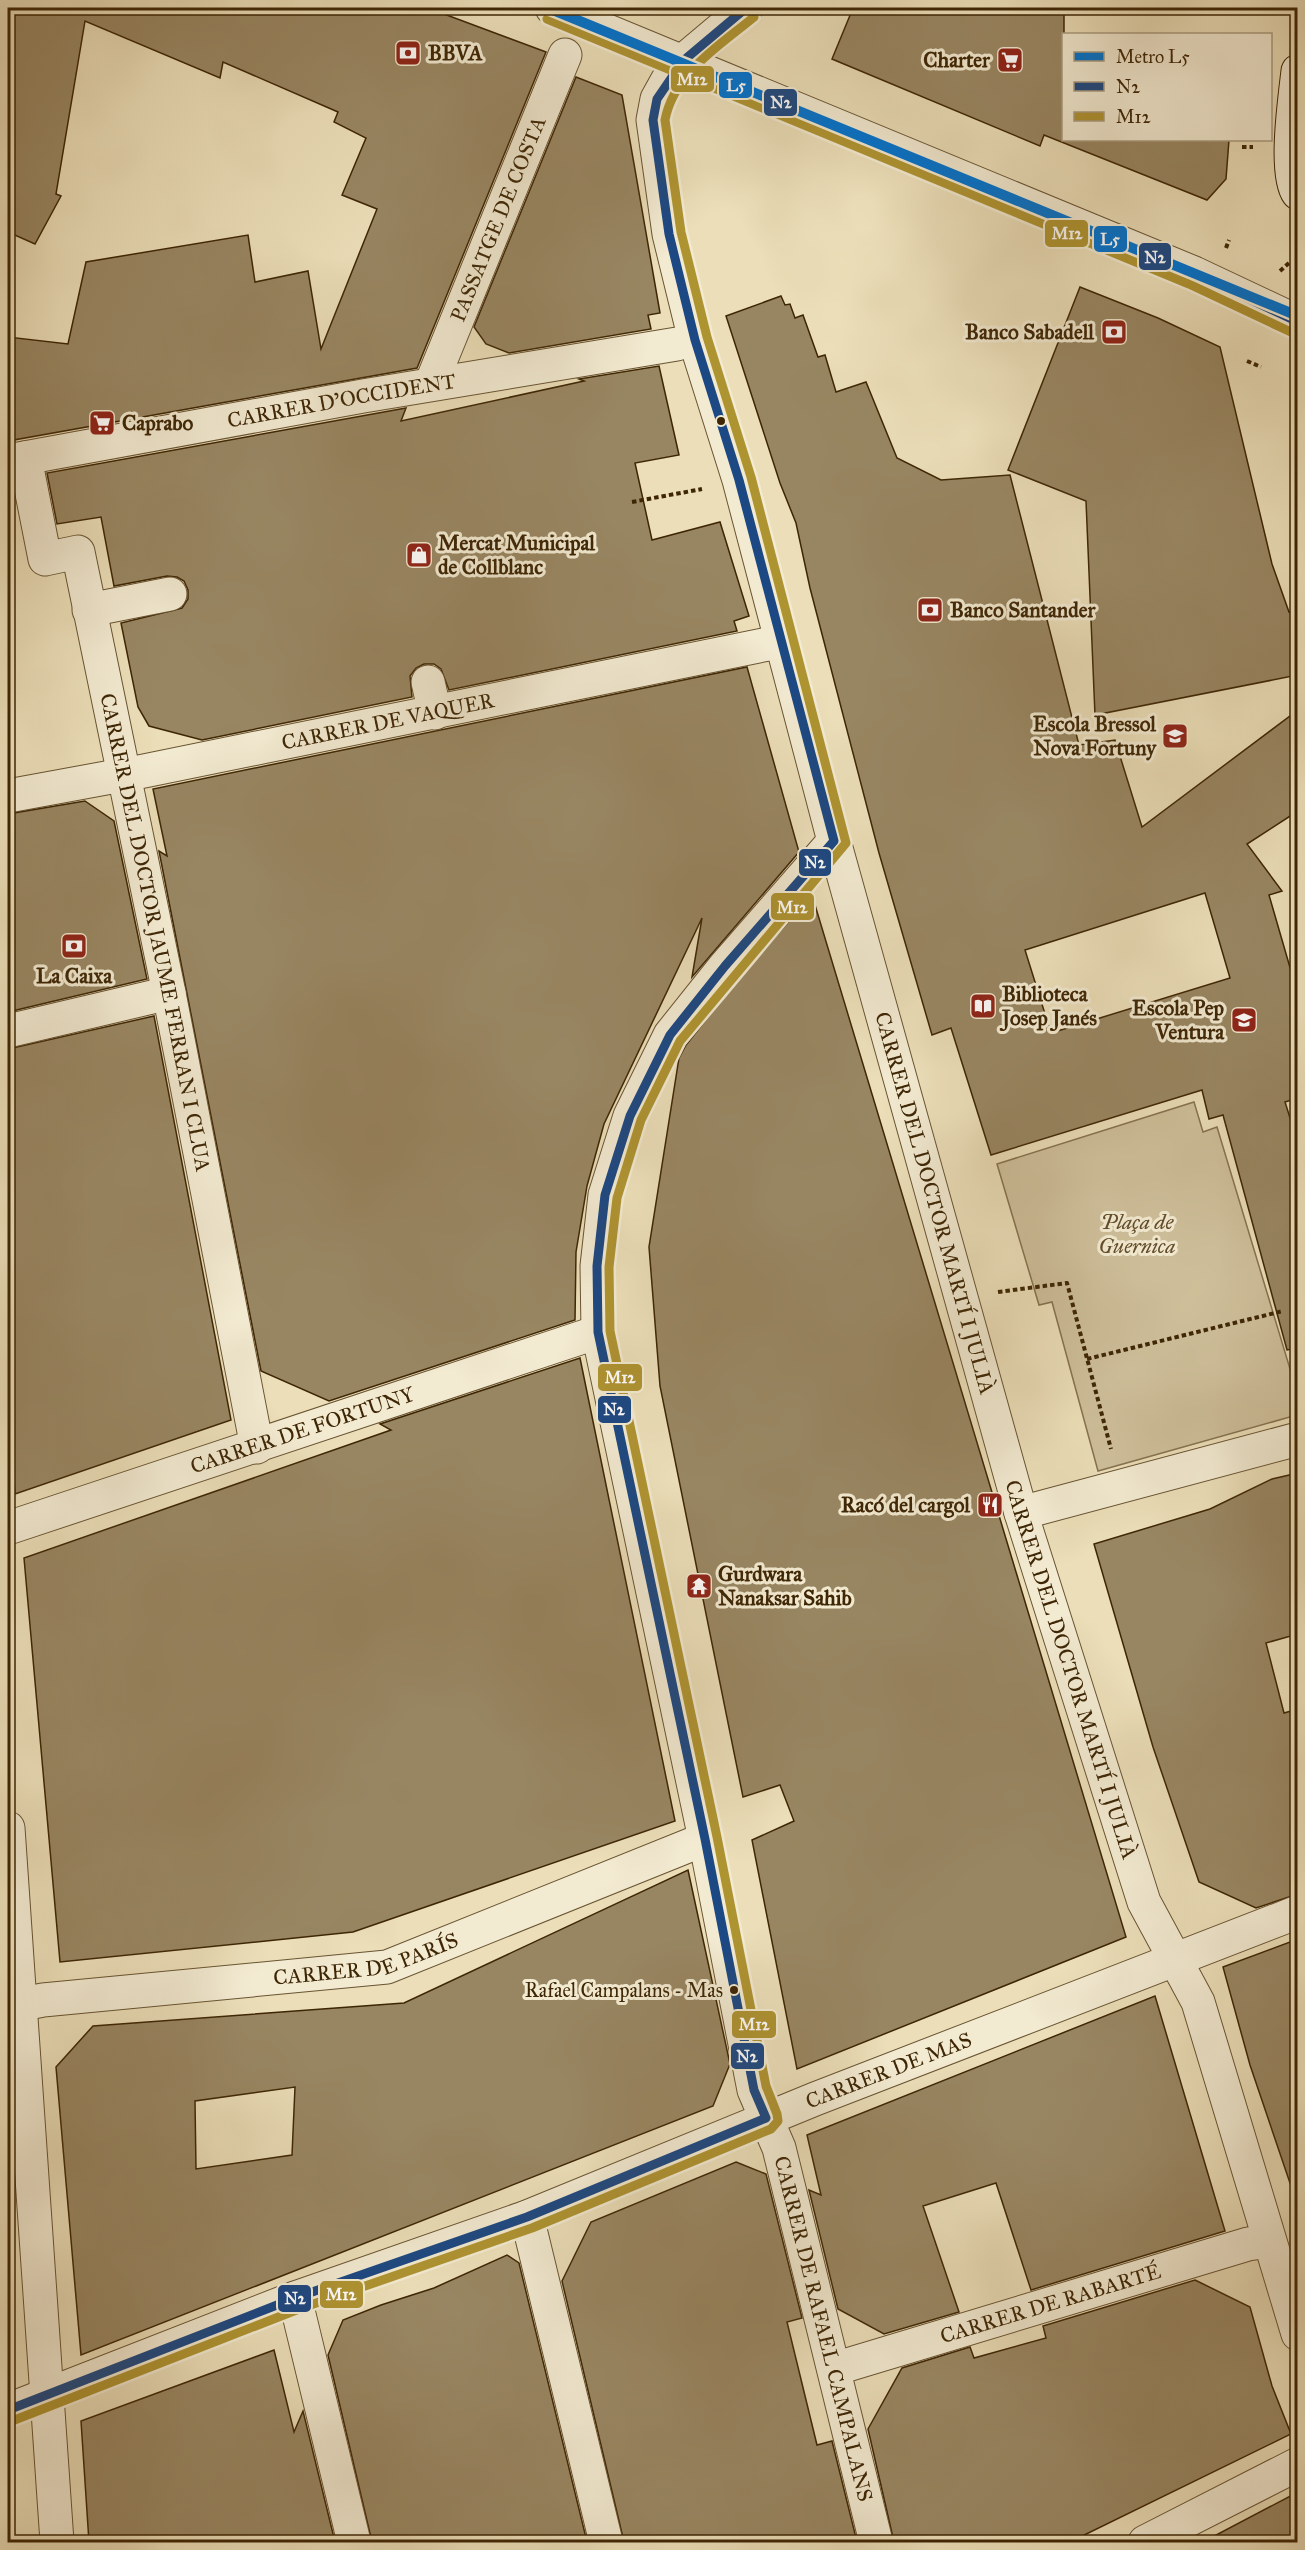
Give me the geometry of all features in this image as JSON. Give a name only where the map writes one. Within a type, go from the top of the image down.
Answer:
[{"type":"street","points":[[552,8],[1211,281],[1298,322]]},
{"type":"street","name":"CARRER DEL DOCTOR MARTÍ I JULIÀ","points":[[746,8],[683,61],[666,81],[657,99],[653,120],[669,234],[695,340],[739,480],[834,841],[1021,1513],[1144,1902],[1198,2002],[1298,2334]]},
{"type":"street","name":"PASSATGE DE COSTA","points":[[431,384],[565,55]]},
{"type":"street","points":[[1298,71],[1291,146],[1293,187],[1298,193]]},
{"type":"street","name":"CARRER D'OCCIDENT","points":[[16,459],[431,384],[677,344]]},
{"type":"street","name":"CARRER DEL DOCTOR JAUME FERRAN I CLUA","points":[[16,459],[45,559],[78,552],[169,993],[257,1447]]},
{"type":"street","points":[[89,610],[170,594]]},
{"type":"street","name":"CARRER DE VAQUER","points":[[8,796],[435,713],[768,644]]},
{"type":"street","points":[[428,682],[435,713]]},
{"type":"street","name":"CARRER DE RAFAEL CAMPALANS","points":[[834,841],[725,966],[670,1035],[630,1116],[605,1195],[597,1266],[598,1332],[705,1839],[754,2090],[779,2148],[876,2542]]},
{"type":"street","points":[[8,1031],[169,993]]},
{"type":"street","name":"CARRER DE FORTUNY","points":[[8,1528],[598,1332]]},
{"type":"street","points":[[1021,1513],[1298,1439]]},
{"type":"street","points":[[8,1828],[13,2005],[57,2542]]},
{"type":"street","name":"CARRER DE PARÍS","points":[[13,2005],[387,1967],[705,1839]]},
{"type":"street","name":"CARRER DE MAS","points":[[8,2410],[295,2298],[527,2217],[766,2118],[1298,1912]]},
{"type":"street","points":[[527,2217],[606,2542]]},
{"type":"street","name":"CARRER DE RABARTÉ","points":[[834,2369],[1248,2244],[1269,2241]]},
{"type":"street","points":[[295,2298],[354,2542]]},
{"type":"street","points":[[1145,2542],[1298,2464]]},
{"type":"path","points":[[1247,361],[1261,367]]},
{"type":"path","points":[[632,502],[711,487]]},
{"type":"path","points":[[988,1294],[1067,1283],[1112,1455]]},
{"type":"path","points":[[1087,1359],[1283,1311]]},
{"type":"green space","name":"Plaça de Guernica","points":[[1194,1102],[1203,1132],[1217,1127],[1297,1392],[1297,1415],[1098,1471],[1052,1302],[1039,1305],[997,1164]]},
{"type":"building","points":[[8,8],[428,8],[546,52],[417,368],[8,441],[8,337],[68,344],[86,262],[248,235],[255,282],[308,271],[321,349],[377,209],[342,195],[366,138],[334,122],[338,112],[223,62],[220,78],[85,21],[56,194],[61,196],[35,244],[8,232]]},
{"type":"building","points":[[853,8],[1064,8],[1062,141],[1229,141],[1226,179],[1207,200],[1044,135],[1040,146],[832,59]]},
{"type":"building","points":[[576,77],[622,95],[660,313],[648,315],[651,329],[509,353],[486,344],[474,327]]},
{"type":"building","points":[[1080,287],[1158,318],[1220,347],[1272,564],[1289,612],[1298,610],[1298,675],[1095,715],[1086,501],[1008,470]]},
{"type":"building","points":[[781,296],[785,305],[790,304],[795,318],[803,315],[818,357],[825,355],[836,392],[866,382],[897,458],[941,480],[1010,475],[1079,745],[1115,740],[1142,827],[1298,710],[1298,811],[1247,844],[1282,891],[1269,895],[1298,995],[1298,1098],[1285,1102],[1298,1143],[1298,1348],[1287,1350],[1223,1115],[1209,1119],[1202,1090],[991,1155],[951,1028],[932,1035],[879,853],[810,588],[796,523],[780,483],[726,316]],"holes":[[[1205,893],[1230,978],[1051,1033],[1025,950]]]},
{"type":"building","name":"Mercat Municipal de Collblanc","points":[[659,366],[679,455],[635,463],[652,540],[720,522],[749,616],[734,621],[737,631],[449,690],[441,669],[434,664],[424,664],[416,668],[410,676],[412,697],[202,740],[149,726],[138,707],[121,623],[182,608],[188,599],[188,590],[184,581],[177,577],[167,576],[114,586],[101,517],[57,524],[47,473],[406,408],[401,421],[584,381],[579,379]]},
{"type":"building","points":[[747,667],[799,852],[692,977],[702,918],[604,1124],[587,1186],[576,1252],[575,1320],[329,1401],[261,1371],[159,851],[167,856],[153,789]]},
{"type":"building","points":[[85,801],[114,821],[147,979],[8,1012],[8,814]]},
{"type":"building","points":[[812,895],[1126,1937],[797,2069],[752,1840],[794,1821],[780,1785],[743,1797],[660,1386],[649,1247],[679,1058],[686,1045],[739,978]]},
{"type":"building","points":[[154,1016],[231,1420],[15,1494],[8,1408],[8,1049]]},
{"type":"building","points":[[580,1358],[675,1821],[353,1932],[60,1962],[24,1558],[391,1430],[380,1424]]},
{"type":"building","points":[[1298,1473],[1298,1634],[1266,1643],[1284,1713],[1298,1709],[1298,1894],[1256,1908],[1199,1882],[1153,1747],[1094,1544],[1210,1509],[1272,1479]]},
{"type":"building","points":[[688,1870],[730,2064],[713,2106],[81,2355],[56,2067],[93,2026],[404,2003]],"holes":[[[295,2087],[292,2155],[196,2169],[195,2101]]]},
{"type":"building","points":[[1298,1939],[1298,2188],[1292,2189],[1250,2065],[1223,1967]]},
{"type":"building","points":[[1155,1996],[1225,2231],[1031,2290],[996,2183],[923,2206],[959,2312],[884,2334],[838,2309],[809,2190],[821,2195],[807,2135]]},
{"type":"building","points":[[736,2162],[766,2174],[802,2318],[787,2322],[817,2445],[832,2441],[857,2542],[624,2542],[562,2281],[591,2222]]},
{"type":"building","points":[[507,2255],[519,2263],[587,2542],[372,2542],[328,2355],[343,2320],[434,2288]]},
{"type":"building","points":[[1195,2280],[1250,2307],[1272,2386],[1291,2434],[1070,2542],[894,2542],[868,2429],[902,2368],[970,2347],[974,2358],[1046,2338],[1043,2326]]},
{"type":"building","points":[[274,2350],[294,2432],[303,2411],[335,2542],[89,2542],[81,2421]]},
{"type":"building","points":[[1298,2492],[1298,2542],[1203,2542]]},
{"type":"metro line","name":"L5","points":[[548,8],[1298,316]]},
{"type":"transit line","name":"N2","points":[[552,8],[1194,273],[1298,322]]},
{"type":"transit line","name":"N2","points":[[8,2410],[295,2298],[527,2217],[766,2118],[754,2090],[705,1839],[598,1332],[597,1266],[605,1195],[630,1116],[670,1035],[725,966],[834,841],[739,480],[695,340],[669,234],[653,120],[657,99],[683,61],[746,8]]},
{"type":"transit line","name":"M12","points":[[12,2421],[299,2309],[532,2228],[771,2129],[778,2121],[766,2086],[717,1837],[610,1331],[609,1267],[617,1198],[641,1120],[680,1041],[846,843],[751,477],[707,337],[681,232],[665,120],[670,103],[688,74],[713,50],[754,17]]},
{"type":"transit line","name":"M12","points":[[547,19],[1189,284],[1293,333]]},
{"type":"place","name":"BBVA","points":[[408,53]]},
{"type":"place","name":"Charter","points":[[1010,60]]},
{"type":"place","name":"Banco Sabadell","points":[[1114,332]]},
{"type":"place","name":"Caprabo","points":[[102,423]]},
{"type":"place","name":"Mercat Municipal de Collblanc","points":[[419,555]]},
{"type":"place","name":"Banco Santander","points":[[930,610]]},
{"type":"place","name":"Escola Bressol Nova Fortuny","points":[[1175,736]]},
{"type":"place","name":"La Caixa","points":[[74,946]]},
{"type":"place","name":"Biblioteca Josep Janés","points":[[983,1006]]},
{"type":"place","name":"Escola Pep Ventura","points":[[1244,1020]]},
{"type":"place","name":"Racó del cargol","points":[[990,1505]]},
{"type":"place","name":"Gurdwara Nanaksar Sahib","points":[[699,1586]]},
{"type":"place","name":"Rafael Campalans - Mas","points":[[734,1990]]}]
